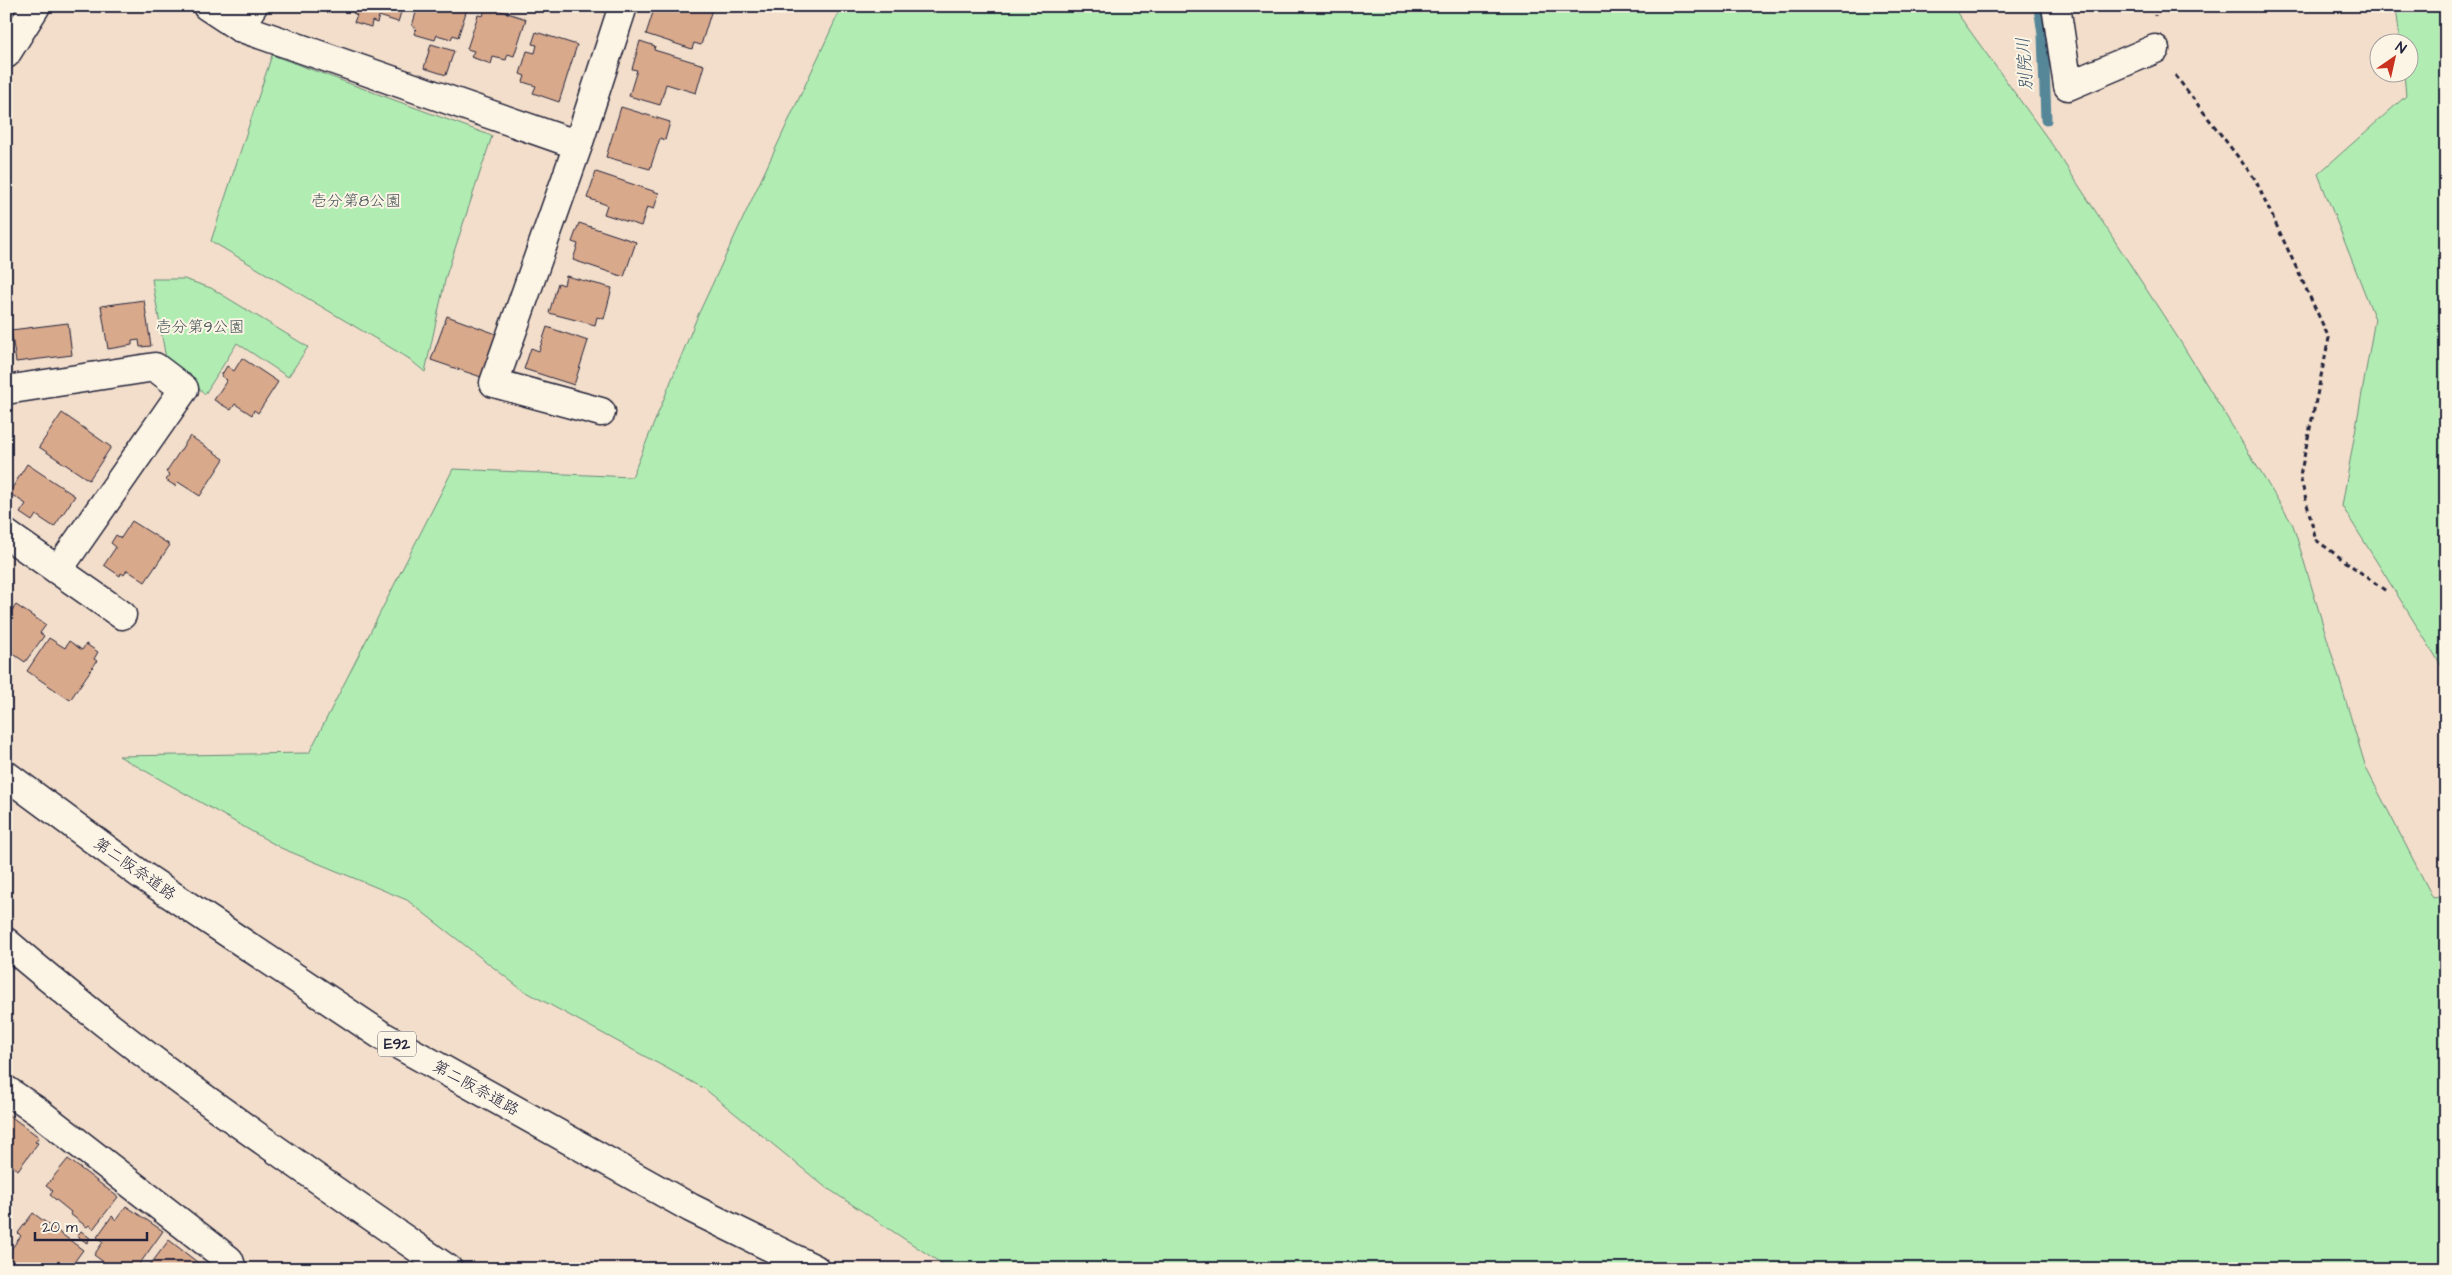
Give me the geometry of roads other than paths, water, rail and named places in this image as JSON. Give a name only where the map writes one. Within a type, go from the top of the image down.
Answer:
[{"type":"main road","points":[[6,54],[36,6]]},
{"type":"main road","points":[[207,6],[246,17],[578,146]]},
{"type":"main road","points":[[601,412],[494,383],[578,146],[623,6]]},
{"type":"main road","points":[[2056,6],[2068,86],[2155,49]]},
{"type":"main road","points":[[6,390],[155,367],[184,389],[58,570]]},
{"type":"main road","points":[[6,534],[122,615]]},
{"type":"main road","name":"第二阪奈道路","points":[[6,775],[140,874],[381,1035],[691,1208],[815,1269]]},
{"type":"main road","points":[[6,942],[51,981],[244,1129],[448,1269]]},
{"type":"main road","points":[[6,1090],[37,1111],[229,1260],[232,1269]]},
{"type":"waterway","name":"別院川","points":[[2039,6],[2043,35],[2046,120]]},
{"type":"park label","name":"壱分第8公園","points":[[356,201]]},
{"type":"park label","name":"壱分第9公園","points":[[200,327]]}]
